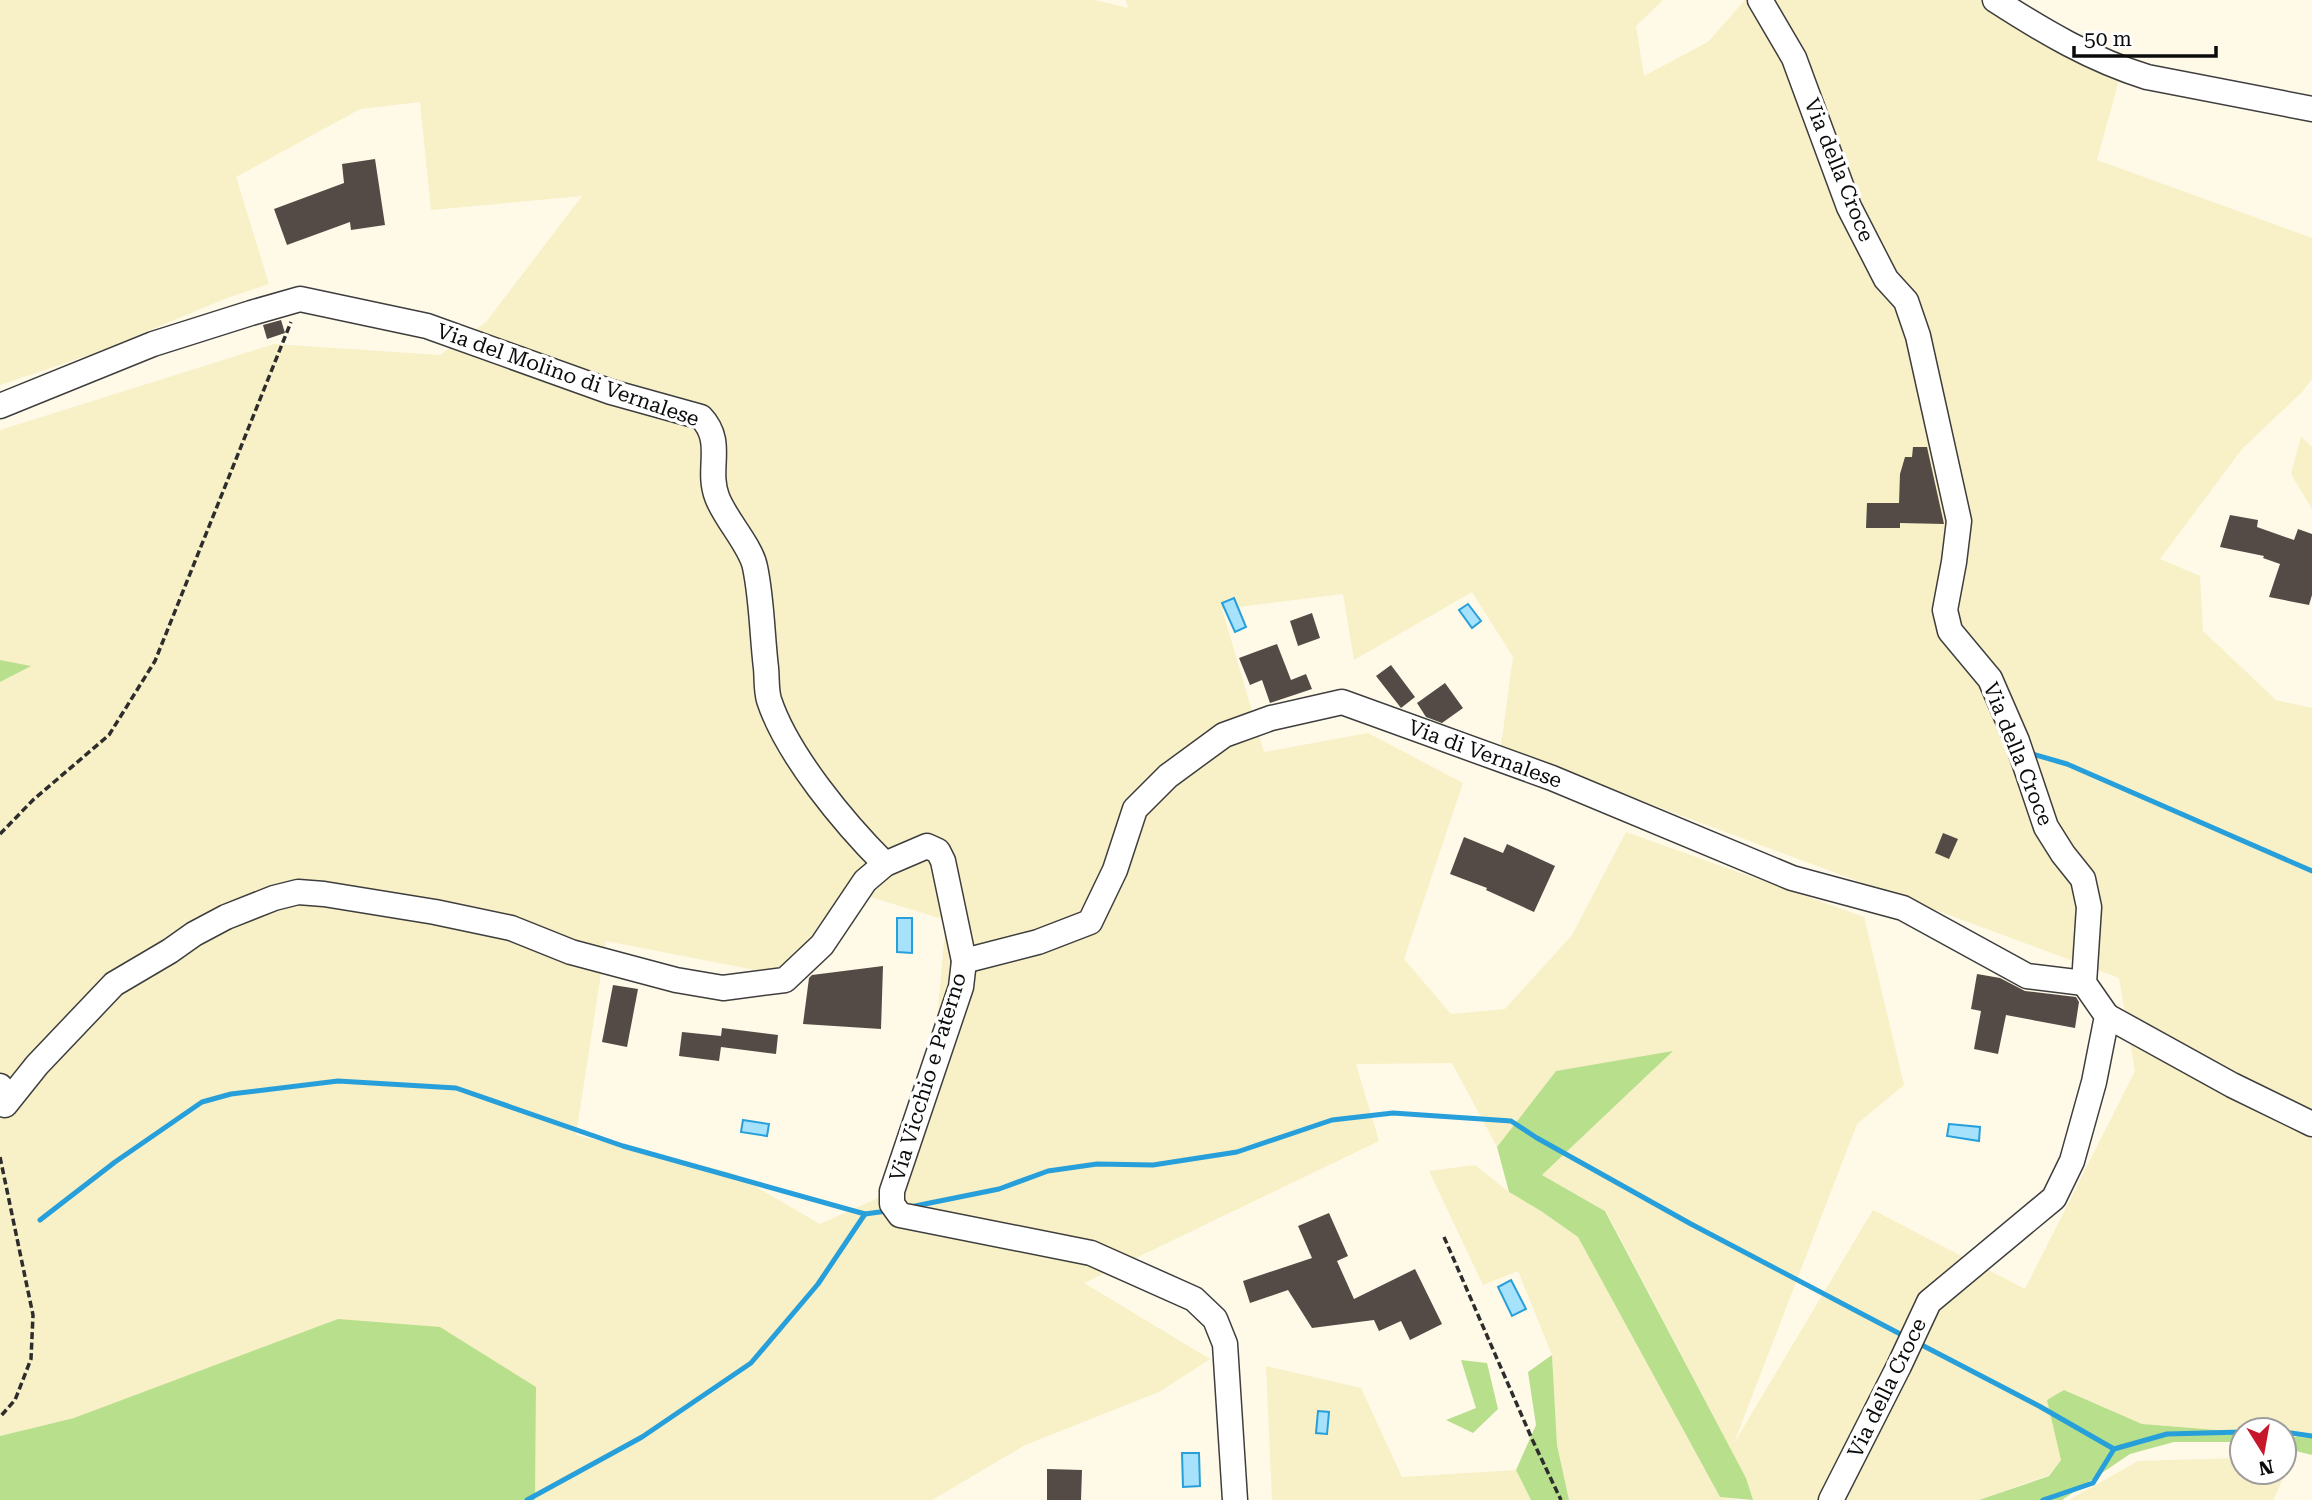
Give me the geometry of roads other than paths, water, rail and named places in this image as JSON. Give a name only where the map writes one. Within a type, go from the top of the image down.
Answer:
[{"type":"street","name":"Via della Croce","points":[[1760,0],[1794,58],[1849,207],[1886,279],[1906,301],[1918,336],[1959,521],[1945,610],[1950,631],[1990,679],[2017,741],[2046,827],[2082,879],[2089,907],[2084,983]]},
{"type":"street","points":[[1995,0],[2050,35],[2122,69],[2147,77],[2312,110]]},
{"type":"street","name":"Via del Molino di Vernalese","points":[[0,406],[153,344],[300,299],[427,326],[611,392],[701,417],[715,439],[713,481],[717,498],[755,565],[769,698],[785,735],[820,789],[860,839],[885,864]]},
{"type":"street","name":"Via di Vernalese","points":[[964,961],[1038,942],[1090,922],[1115,870],[1135,809],[1168,776],[1224,735],[1271,719],[1342,702],[1552,778],[1792,878],[1903,908],[2027,976],[2084,983]]},
{"type":"street","points":[[0,1086],[5,1105],[37,1065],[114,984],[226,917],[274,898],[298,892],[445,914],[511,929],[570,951],[676,980],[723,988],[785,980],[822,946],[865,881],[885,864],[927,846],[937,851],[943,862],[964,961]]},
{"type":"street","name":"Via Vicchio e Paterno","points":[[964,961],[961,986],[892,1191],[892,1205],[900,1215],[1091,1253],[1194,1298],[1215,1319],[1225,1344],[1235,1500]]},
{"type":"street","points":[[2084,983],[2107,1016],[2232,1085],[2312,1125]]},
{"type":"street","name":"Via della Croce","points":[[1831,1500],[1929,1303],[2054,1198],[2072,1161],[2094,1082],[2107,1016]]},
{"type":"water","points":[[1234,598],[1246,627],[1235,632],[1222,603]]},
{"type":"water","points":[[1468,604],[1481,621],[1472,628],[1459,610]]},
{"type":"water","points":[[897,918],[912,918],[912,953],[897,952]]},
{"type":"water","points":[[743,1120],[769,1124],[767,1136],[741,1132]]},
{"type":"water","points":[[1949,1124],[1980,1127],[1979,1141],[1947,1136]]},
{"type":"water","points":[[1511,1280],[1526,1309],[1512,1316],[1498,1287]]},
{"type":"water","points":[[1318,1411],[1329,1412],[1327,1434],[1316,1433]]},
{"type":"water","points":[[1182,1453],[1199,1453],[1200,1486],[1183,1487]]},
{"type":"waterway","points":[[2032,754],[2067,764],[2312,871]]},
{"type":"waterway","points":[[40,1220],[115,1162],[202,1102],[231,1094],[338,1081],[456,1088],[623,1146],[865,1214],[887,1211]]},
{"type":"waterway","points":[[910,1207],[999,1189],[1048,1171],[1097,1164],[1153,1165],[1237,1152],[1332,1120],[1393,1113],[1511,1121],[1691,1224],[1904,1336]]},
{"type":"waterway","points":[[527,1500],[642,1437],[751,1363],[818,1284],[865,1214]]},
{"type":"waterway","points":[[1916,1342],[2039,1406],[2114,1449],[2167,1434],[2228,1432]]},
{"type":"waterway","points":[[2298,1434],[2312,1436]]},
{"type":"waterway","points":[[2043,1500],[2093,1483],[2114,1449]]}]
